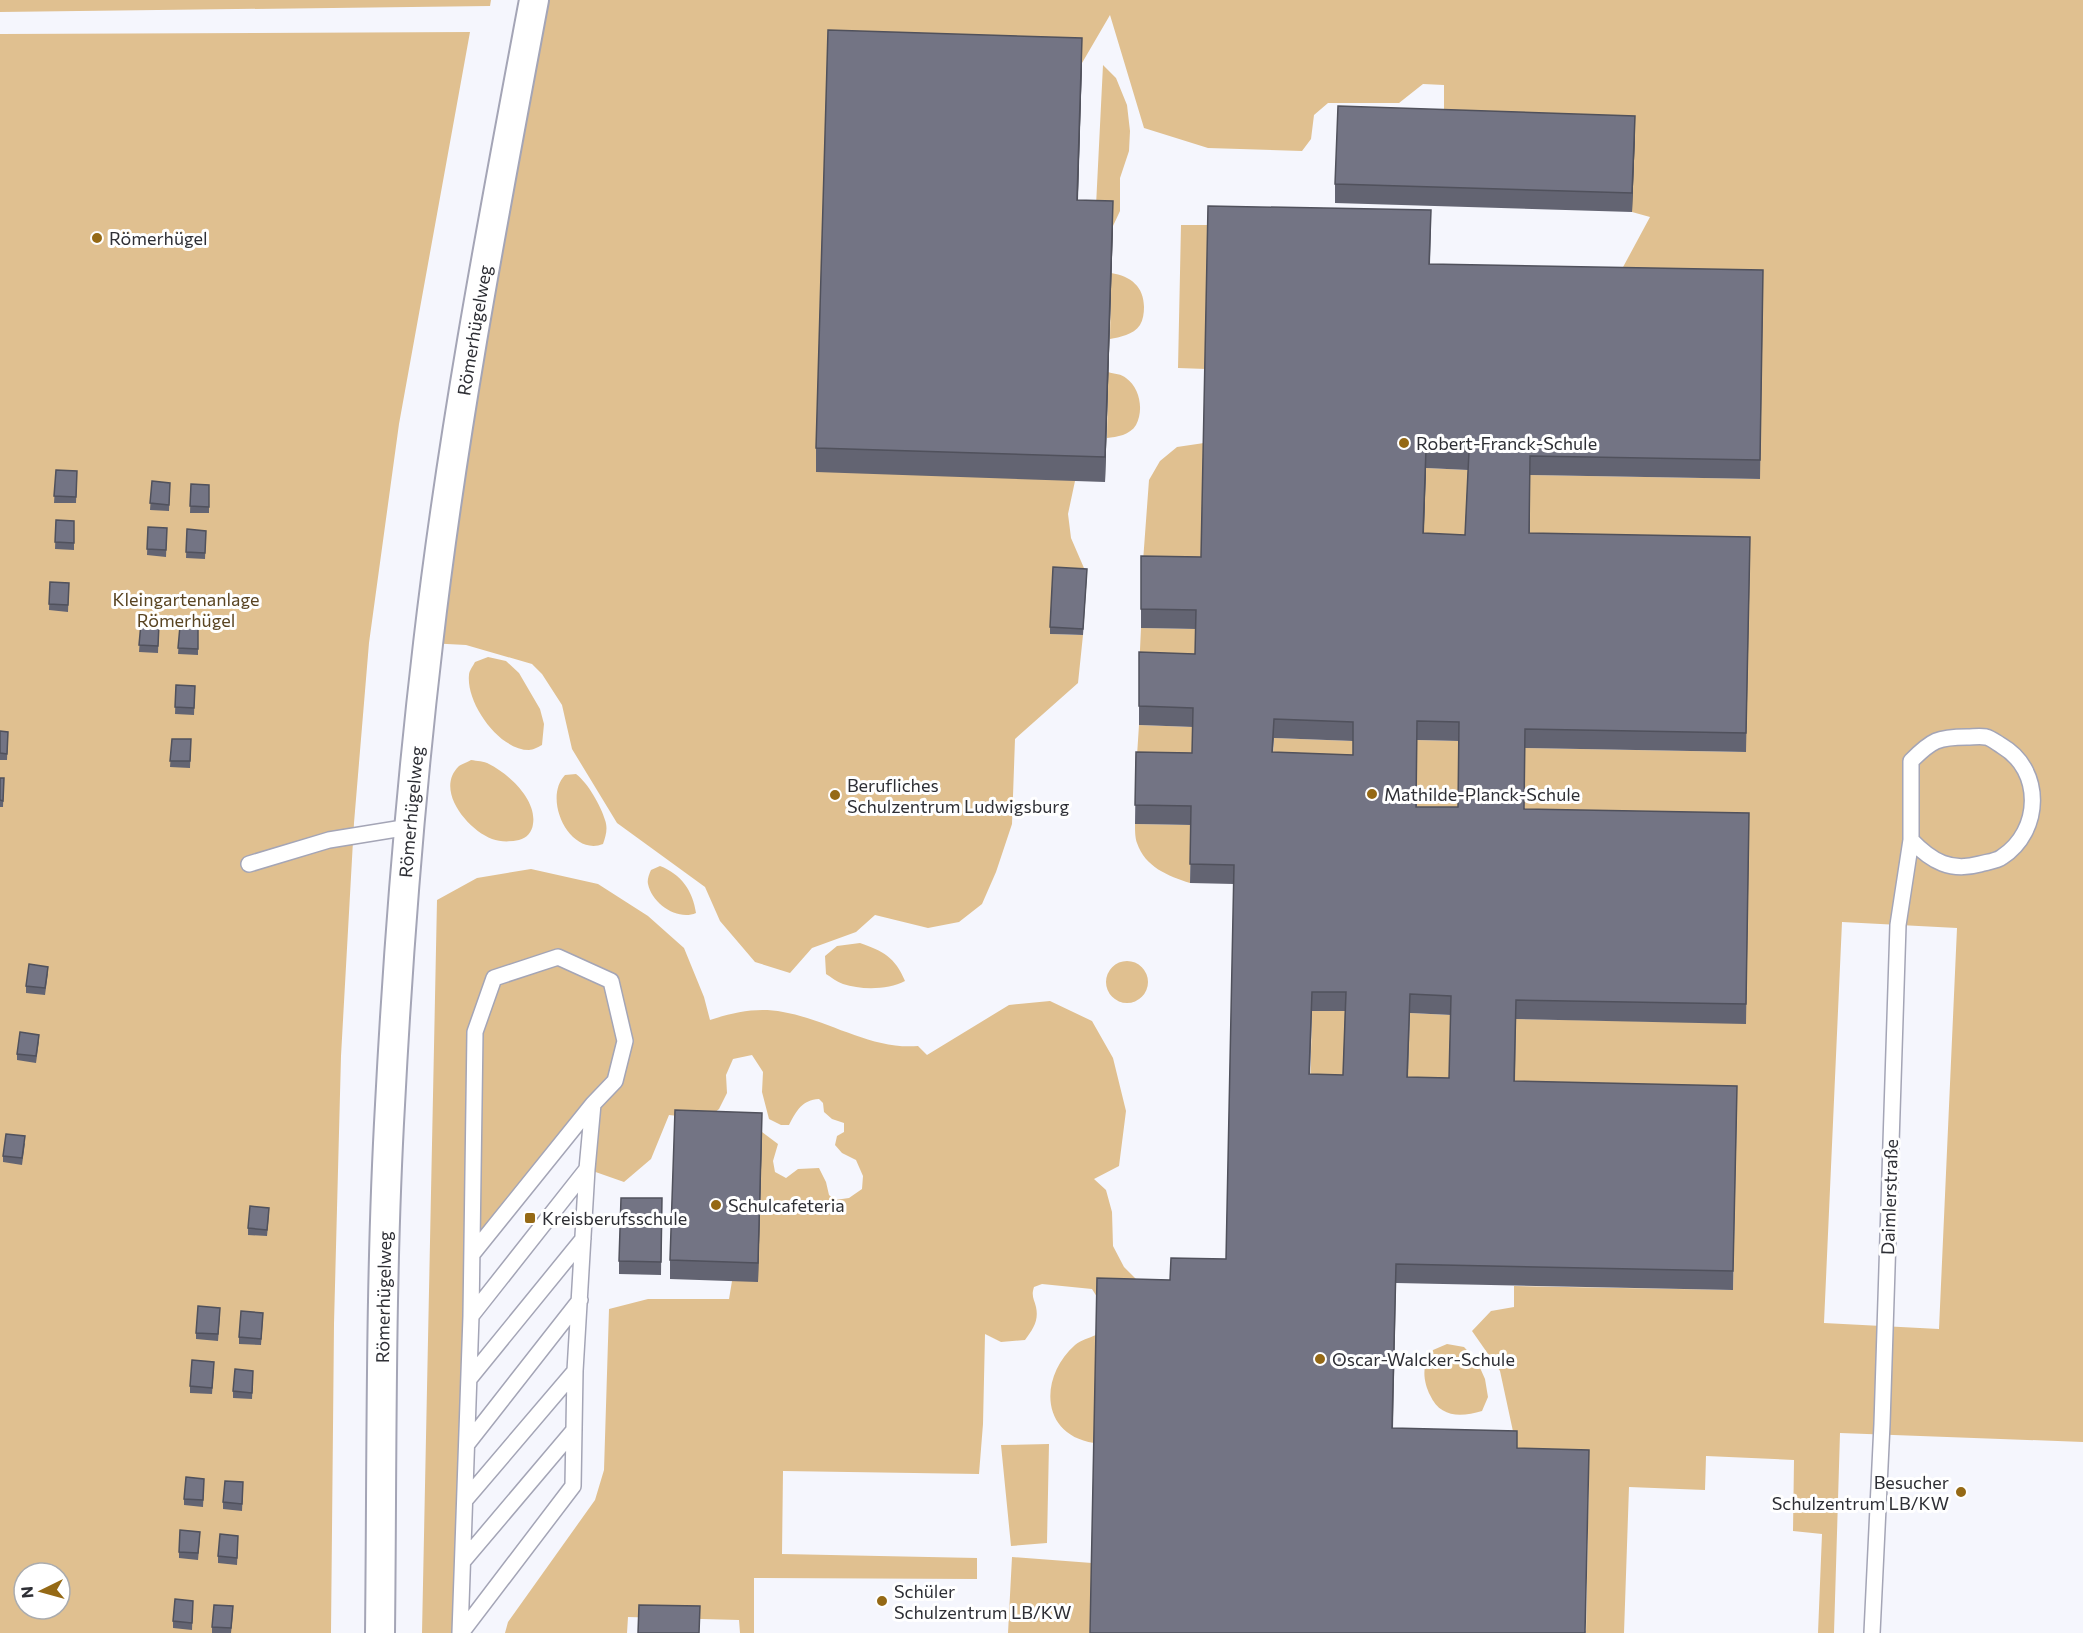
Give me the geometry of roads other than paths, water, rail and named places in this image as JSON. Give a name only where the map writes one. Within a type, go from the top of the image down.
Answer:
[{"type":"street","name":"Römerhügelweg","points":[[380,1633],[383,1322],[390,1108],[410,827],[428,643],[455,444],[534,0]]},
{"type":"lane","name":"Daimlerstraße","points":[[1872,1633],[1882,1424],[1899,925],[1911,840],[1911,761],[1924,748],[1944,737],[1987,737],[2012,752],[2029,779],[2033,810],[2022,839],[2001,858],[1964,868],[1936,861],[1911,840]]},
{"type":"lane","points":[[249,864],[328,840],[410,827]]},
{"type":"lane","points":[[461,1633],[473,1253],[475,1032],[494,978],[558,957],[611,981],[626,1041],[615,1080],[473,1253]]},
{"type":"lane","points":[[461,1633],[573,1486],[575,1371],[593,1104]]},
{"type":"lane","points":[[471,1316],[587,1169]]},
{"type":"lane","points":[[469,1379],[583,1239]]},
{"type":"lane","points":[[468,1443],[580,1300]]},
{"type":"lane","points":[[466,1499],[575,1371]]},
{"type":"lane","points":[[464,1560],[574,1430]]},
{"type":"place","name":"Römerhügel","points":[[97,238]]},
{"type":"place","name":"Robert-Franck-Schule","points":[[1404,443]]},
{"type":"place","name":"Mathilde-Planck-Schule","points":[[1372,794]]},
{"type":"place","name":"Berufliches Schulzentrum Ludwigsburg","points":[[835,795]]},
{"type":"place","name":"Schulcafeteria","points":[[716,1205]]},
{"type":"place","name":"Kreisberufsschule","points":[[530,1218]]},
{"type":"place","name":"Oscar-Walcker-Schule","points":[[1320,1359]]},
{"type":"place","name":"Besucher Schulzentrum LB/KW","points":[[1961,1492]]},
{"type":"place","name":"Schüler Schulzentrum LB/KW","points":[[882,1601]]},
{"type":"park label","name":"Kleingartenanlage Römerhügel","points":[[186,609]]}]
